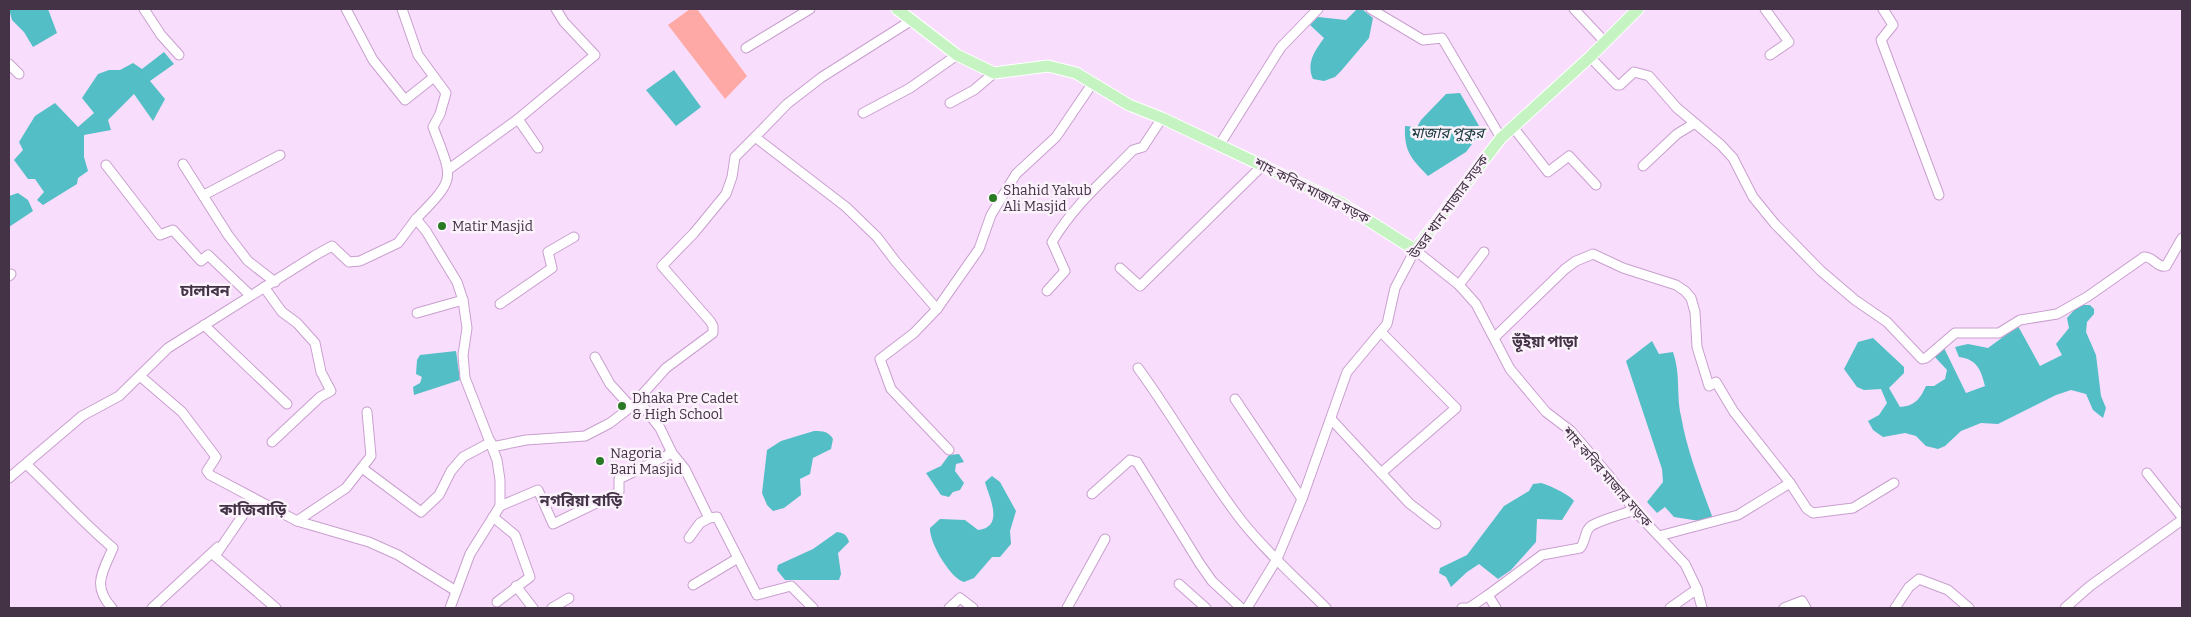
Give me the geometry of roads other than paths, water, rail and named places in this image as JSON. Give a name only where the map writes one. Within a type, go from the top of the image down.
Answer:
[{"type":"main road","points":[[897,9],[958,55],[994,73]]},
{"type":"main road","name":"উত্তর খান মাজার সড়ক","points":[[1415,250],[1501,138],[1590,57],[1638,9]]},
{"type":"main road","name":"শাহ কবির মাজার সড়ক","points":[[994,73],[1048,66],[1076,74],[1129,105],[1220,144],[1341,204],[1415,250]]},
{"type":"street","points":[[144,9],[161,35],[179,56]]},
{"type":"street","points":[[346,9],[373,60],[405,100],[434,77]]},
{"type":"street","points":[[9,478],[82,416],[119,396],[168,348],[264,286],[275,282],[332,246],[349,262],[360,261],[398,243],[416,219],[445,189],[449,169],[433,127],[440,114],[446,93],[418,55],[402,9]]},
{"type":"street","points":[[449,169],[518,119],[595,55],[564,22],[556,9]]},
{"type":"street","points":[[746,48],[810,9]]},
{"type":"street","points":[[1220,144],[1280,47],[1318,9]]},
{"type":"street","points":[[1371,9],[1423,40],[1442,38],[1501,138]]},
{"type":"street","points":[[1574,9],[1605,42]]},
{"type":"street","points":[[1765,9],[1788,42],[1770,55]]},
{"type":"street","points":[[1883,9],[1893,25],[1881,40],[1939,195]]},
{"type":"street","points":[[362,468],[421,512],[439,495],[451,471],[463,457],[491,444],[585,436],[610,423],[631,407],[666,368],[713,333],[713,326],[710,321],[662,266],[694,233],[726,194],[732,177],[735,157],[787,104],[822,77],[912,20]]},
{"type":"street","points":[[863,113],[910,88],[958,55]]},
{"type":"street","points":[[1590,57],[1617,85],[1620,85],[1634,72],[1648,76],[1677,108],[1722,145],[1733,158],[1753,197],[1775,224],[1821,271],[1855,300],[1887,322],[1922,359],[1926,358],[1955,334],[1999,333],[2020,320],[2057,314],[2087,297],[2144,257],[2150,258],[2161,266],[2166,266],[2182,238]]},
{"type":"street","points":[[9,64],[19,74]]},
{"type":"street","points":[[950,103],[974,90],[994,73]]},
{"type":"street","points":[[948,450],[891,389],[880,359],[914,333],[937,309],[979,249],[991,215],[1016,174],[1056,137],[1092,84]]},
{"type":"street","points":[[1048,291],[1064,271],[1052,242],[1065,220],[1080,201],[1133,150],[1143,146],[1162,118]]},
{"type":"street","points":[[518,119],[538,148]]},
{"type":"street","points":[[1644,166],[1678,134],[1695,123]]},
{"type":"street","points":[[1513,127],[1548,172],[1569,156],[1596,185]]},
{"type":"street","points":[[755,136],[852,213],[877,237],[937,309]]},
{"type":"street","points":[[204,195],[280,155]]},
{"type":"street","points":[[183,164],[228,235],[248,261],[275,282]]},
{"type":"street","points":[[106,165],[160,235],[173,230],[201,261],[208,255],[250,296]]},
{"type":"street","points":[[1120,268],[1140,286],[1262,166]]},
{"type":"street","points":[[416,219],[426,231],[457,282],[464,300],[467,328],[462,355],[465,378],[491,444],[500,480],[500,506],[470,554],[450,608]]},
{"type":"street","points":[[500,304],[552,268],[548,252],[574,237]]},
{"type":"street","name":"শাহ কবির মাজার সড়ক","points":[[1415,250],[1459,285],[1476,304],[1495,337],[1510,369],[1546,412],[1571,431],[1611,478],[1634,510],[1685,564],[1697,589],[1702,608]]},
{"type":"street","name":"উত্তর খান মাজার সড়ক","points":[[1247,608],[1278,559],[1302,499],[1347,372],[1387,324],[1396,288],[1415,250]]},
{"type":"street","points":[[1459,285],[1484,252]]},
{"type":"street","points":[[1495,337],[1565,269],[1584,256],[1593,254],[1623,268],[1676,284],[1691,298],[1695,312],[1698,347],[1709,386],[1716,382],[1734,412],[1790,483],[1807,510],[1813,513],[1853,508],[1894,483]]},
{"type":"street","points":[[264,286],[282,312],[297,323],[315,343],[321,372],[331,391],[320,397],[272,442]]},
{"type":"street","points":[[418,313],[464,300]]},
{"type":"street","points":[[204,325],[287,404]]},
{"type":"street","points":[[1381,332],[1456,408],[1381,472]]},
{"type":"street","points":[[595,357],[610,384],[631,407]]},
{"type":"street","points":[[1138,368],[1173,416],[1215,484],[1242,522],[1326,608]]},
{"type":"street","points":[[140,376],[182,412],[216,457],[207,471],[210,475],[297,522],[369,542],[398,555],[456,591]]},
{"type":"street","points":[[1236,399],[1302,499]]},
{"type":"street","points":[[638,400],[660,428],[672,452],[685,469],[709,518]]},
{"type":"street","points":[[297,522],[346,488],[371,456],[367,412]]},
{"type":"street","points":[[1331,419],[1409,503],[1436,524]]},
{"type":"street","points":[[500,506],[538,490],[553,524],[619,492],[618,479],[672,452]]},
{"type":"street","points":[[1092,494],[1130,460],[1137,462],[1204,570],[1212,581],[1241,608]]},
{"type":"street","points":[[26,464],[60,496],[86,525],[113,548],[100,580],[102,596],[107,607]]},
{"type":"street","points":[[2065,608],[2105,574],[2182,519],[2147,473]]},
{"type":"street","points":[[1659,536],[1738,515],[1790,483]]},
{"type":"street","points":[[254,499],[215,553],[216,559],[276,608]]},
{"type":"street","points":[[1462,608],[1469,608],[1542,555],[1580,548],[1584,544],[1585,535],[1590,527],[1634,510]]},
{"type":"street","points":[[494,517],[515,535],[530,577],[497,602]]},
{"type":"street","points":[[689,538],[700,523],[709,518],[717,517],[757,595],[792,586],[813,608]]},
{"type":"street","points":[[1067,608],[1105,539]]},
{"type":"street","points":[[152,608],[223,543]]},
{"type":"street","points":[[693,585],[738,558]]},
{"type":"street","points":[[1895,608],[1909,587],[1920,579],[1948,590],[1969,608]]},
{"type":"street","points":[[1179,584],[1206,608]]},
{"type":"street","points":[[516,586],[533,608]]},
{"type":"street","points":[[1670,608],[1697,589]]},
{"type":"street","points":[[1488,595],[1496,608]]},
{"type":"street","points":[[552,608],[569,598]]},
{"type":"street","points":[[949,608],[960,598],[973,608]]},
{"type":"street","points":[[1784,608],[1802,601],[1806,608]]},
{"type":"water","points":[[9,9],[48,9],[57,33],[33,47],[24,32],[12,20]]},
{"type":"water","points":[[1357,9],[1362,9],[1373,18],[1369,38],[1335,77],[1324,81],[1313,79],[1310,67],[1312,57],[1324,38],[1310,25],[1318,17],[1346,20]]},
{"type":"water","points":[[164,52],[174,64],[150,81],[165,99],[153,121],[134,94],[108,120],[111,130],[84,135],[84,157],[88,171],[78,178],[77,184],[43,205],[37,200],[44,192],[35,179],[28,179],[14,160],[23,150],[19,142],[35,116],[55,103],[78,127],[94,113],[82,98],[98,74],[109,70],[120,70],[133,63],[142,69]]},
{"type":"water","points":[[674,70],[701,107],[676,126],[646,90]]},
{"type":"water","name":"মাজার পুকুর","points":[[1460,93],[1482,131],[1466,152],[1428,176],[1417,164],[1407,148],[1405,126],[1417,127],[1421,120],[1446,94]]},
{"type":"water","points":[[18,193],[28,200],[33,211],[9,227],[9,196]]},
{"type":"water","points":[[2079,305],[2090,305],[2094,309],[2094,314],[2087,322],[2086,332],[2096,355],[2101,396],[2106,408],[2103,418],[2093,410],[2086,394],[2071,390],[2056,395],[1998,424],[1981,423],[1961,431],[1945,446],[1938,449],[1926,446],[1916,436],[1905,433],[1883,437],[1873,430],[1868,421],[1879,415],[1887,403],[1881,389],[1864,390],[1857,387],[1844,369],[1858,342],[1873,338],[1904,367],[1904,373],[1889,388],[1900,407],[1910,405],[1922,395],[1926,386],[1934,386],[1945,379],[1947,370],[1934,356],[1944,348],[1966,393],[1985,386],[1977,366],[1970,360],[1959,357],[1955,347],[1968,344],[1988,348],[2018,326],[2040,366],[2062,355],[2056,344],[2069,328],[2067,318]]},
{"type":"water","points":[[1652,341],[1659,354],[1673,352],[1677,369],[1680,408],[1687,442],[1712,516],[1706,522],[1674,517],[1665,507],[1657,513],[1647,502],[1663,482],[1662,469],[1626,361]]},
{"type":"water","points":[[456,351],[460,380],[414,395],[413,387],[420,383],[422,377],[416,374],[417,360],[420,355]]},
{"type":"water","points":[[814,431],[825,432],[831,436],[833,439],[831,449],[813,458],[810,474],[800,479],[801,495],[784,508],[773,511],[767,505],[762,493],[767,450],[781,441]]},
{"type":"water","points":[[959,454],[964,462],[956,464],[955,471],[964,483],[960,490],[953,492],[949,497],[941,495],[926,473],[941,466],[949,455]]},
{"type":"water","points":[[992,476],[1000,482],[1016,511],[1010,531],[1011,544],[1000,557],[992,557],[974,578],[964,582],[953,574],[941,559],[933,542],[930,528],[940,519],[965,520],[978,530],[986,528],[991,523],[993,511],[985,482]]},
{"type":"water","points":[[1541,483],[1559,491],[1574,501],[1562,520],[1537,519],[1536,542],[1511,570],[1498,579],[1479,564],[1451,587],[1446,577],[1439,573],[1440,568],[1467,555],[1504,506],[1529,491],[1533,484]]},
{"type":"water","points":[[837,532],[845,535],[849,542],[838,553],[841,574],[839,580],[785,580],[777,570],[778,565],[813,549]]},
{"type":"place","name":"Shahid Yakub Ali Masjid","points":[[993,198]]},
{"type":"place","name":"Matir Masjid","points":[[442,226]]},
{"type":"place","name":"Dhaka Pre Cadet & High School","points":[[622,406]]},
{"type":"place","name":"Nagoria Bari Masjid","points":[[600,461]]},
{"type":"district","name":"চালাবন","points":[[205,290]]},
{"type":"district","name":"ভূঁইয়া পাড়া","points":[[1545,342]]},
{"type":"district","name":"নগরিয়া বাড়ি","points":[[581,500]]},
{"type":"district","name":"কাজিবাড়ি","points":[[253,509]]}]
